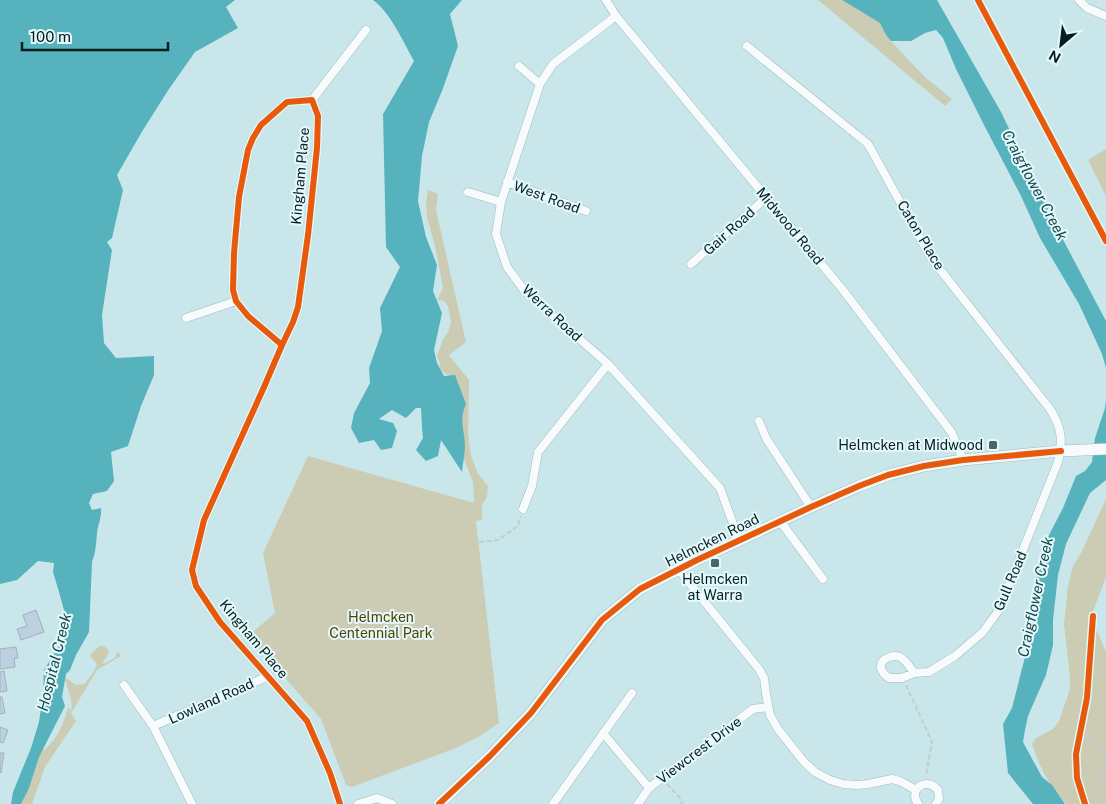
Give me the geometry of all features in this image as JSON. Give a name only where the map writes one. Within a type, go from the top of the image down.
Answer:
[{"type":"main road","name":"Helmcken Road","points":[[439,804],[490,756],[531,713],[602,620],[640,589],[780,521],[858,486],[888,475],[924,466],[963,460],[1106,449]]},
{"type":"main road","name":"Helmcken Road","points":[[432,804],[454,789]]},
{"type":"street","name":"Midwood Road","points":[[606,0],[616,16],[843,290],[952,433],[963,460]]},
{"type":"street","points":[[1079,0],[1087,8],[1106,16]]},
{"type":"street","name":"Werra Road","points":[[616,16],[553,64],[540,84],[501,202],[496,234],[507,267],[524,290],[608,364],[720,488],[739,540]]},
{"type":"street","points":[[282,345],[248,316],[236,301],[233,290],[239,197],[248,150],[252,138],[262,125],[287,102],[312,100],[366,30]]},
{"type":"street","name":"Caton Place","points":[[747,46],[868,144],[931,258],[1058,421],[1061,451]]},
{"type":"street","points":[[519,66],[540,84]]},
{"type":"street","name":"Kingham Place","points":[[312,100],[318,116],[317,148],[300,296],[293,322],[204,520],[192,570],[196,586],[220,622],[307,721],[330,773],[340,804]]},
{"type":"street","name":"West Road","points":[[508,182],[586,211]]},
{"type":"street","points":[[468,192],[501,202]]},
{"type":"street","name":"Gair Road","points":[[691,264],[766,198]]},
{"type":"street","points":[[186,318],[236,301]]},
{"type":"street","points":[[523,509],[532,486],[538,452],[608,364]]},
{"type":"street","points":[[759,421],[766,438],[811,507]]},
{"type":"street","name":"Gull Road","points":[[902,678],[914,673],[929,672],[955,656],[983,632],[999,610],[1061,451]]},
{"type":"street","points":[[780,521],[823,579]]},
{"type":"street","points":[[678,569],[759,669],[764,678],[770,715],[778,729],[804,762],[815,772],[830,780],[844,784],[868,784],[892,779],[900,781],[916,790]]},
{"type":"street","points":[[902,678],[889,678],[884,674],[881,668],[886,658],[891,656],[899,657],[906,662],[914,673]]},
{"type":"street","name":"Lowland Road","points":[[153,726],[268,676]]},
{"type":"street","points":[[124,685],[153,726],[192,804]]},
{"type":"street","points":[[553,804],[632,693]]},
{"type":"street","name":"Viewcrest Drive","points":[[638,804],[649,788],[753,709],[768,707]]},
{"type":"street","points":[[603,733],[649,788]]},
{"type":"street","points":[[918,804],[914,794],[918,787],[926,784],[935,786],[938,790],[939,799],[936,804]]},
{"type":"street","points":[[377,798],[385,804]]},
{"type":"street","points":[[358,804],[377,798],[392,804]]},
{"type":"path","points":[[478,542],[498,540],[518,526],[523,509]]},
{"type":"path","points":[[902,678],[932,742],[926,784]]},
{"type":"path","points":[[1079,785],[1082,796],[1097,788],[1101,780],[1106,757],[1104,751],[1080,733],[1083,723]]},
{"type":"path","points":[[662,778],[681,799],[682,804]]},
{"type":"green space","points":[[818,0],[842,0],[880,23],[886,35],[901,52],[925,77],[952,99],[945,106]]},
{"type":"green space","points":[[1106,149],[1106,196],[1088,160]]},
{"type":"green space","name":"Helmcken Centennial Park","points":[[428,190],[438,194],[436,210],[466,342],[449,355],[469,380],[468,434],[471,455],[478,474],[488,486],[487,497],[482,505],[482,520],[476,521],[499,723],[480,736],[456,748],[352,787],[346,785],[321,719],[248,636],[275,613],[263,553],[308,456],[474,503],[473,482],[463,457],[450,376],[441,369],[437,356],[451,323],[448,306],[444,301],[437,300],[443,288],[436,250],[427,217],[426,203]]},
{"type":"green space","points":[[1106,499],[1106,577],[1091,617],[1106,652],[1106,804],[1067,804],[1055,791],[1046,776],[1032,744],[1036,738],[1053,729],[1059,721],[1068,695],[1070,677],[1064,624],[1068,586],[1073,566]]},
{"type":"green space","points":[[100,646],[107,648],[109,653],[103,664],[115,658],[118,651],[121,656],[97,670],[71,713],[76,721],[45,767],[32,804],[21,804],[41,749],[44,750],[49,746],[56,736],[68,707],[71,711],[72,707],[65,677],[76,685],[85,684],[97,664],[90,656]]},
{"type":"water","name":"Hospital Creek","points":[[0,0],[235,0],[226,7],[238,28],[195,52],[143,130],[117,175],[123,190],[112,238],[107,242],[112,250],[102,315],[104,343],[116,358],[154,356],[154,375],[141,406],[128,446],[111,452],[114,481],[107,491],[93,494],[89,503],[92,510],[101,508],[101,511],[92,562],[89,632],[70,670],[66,674],[62,697],[65,706],[39,757],[29,788],[21,804],[11,804],[13,792],[31,748],[39,722],[44,670],[64,638],[71,620],[64,610],[53,572],[54,563],[38,561],[17,580],[0,584]]},
{"type":"water","points":[[373,0],[462,0],[450,14],[458,46],[429,122],[422,156],[418,201],[426,237],[437,265],[433,291],[442,313],[434,350],[437,363],[444,376],[455,375],[466,404],[462,419],[465,444],[462,472],[441,440],[438,456],[426,461],[416,450],[423,438],[421,408],[416,408],[406,418],[392,410],[379,419],[393,423],[397,431],[392,448],[381,450],[374,440],[359,443],[351,428],[354,413],[370,383],[369,368],[382,331],[380,308],[400,267],[386,247],[383,114],[414,61],[391,20]]},
{"type":"water","name":"Craigflower Creek","points":[[842,0],[937,0],[1001,112],[1059,232],[1106,321],[1106,368],[1102,354],[1079,304],[1040,238],[1021,196],[956,69],[943,38],[936,30],[925,33],[911,41],[891,41],[880,23]]},
{"type":"water","name":"Craigflower Creek","points":[[1106,400],[1106,480],[1090,493],[1066,544],[1058,575],[1053,620],[1053,645],[1046,675],[1028,716],[1023,742],[1042,777],[1052,785],[1065,804],[1033,804],[1008,773],[1003,724],[1012,708],[1027,649],[1030,609],[1040,562],[1049,535],[1076,476],[1085,471],[1092,462],[1095,438]]},
{"type":"building","points":[[36,610],[44,632],[21,640],[17,629],[27,626],[23,615]]},
{"type":"building","points":[[16,647],[18,658],[14,658],[15,667],[0,669],[0,649]]},
{"type":"building","points":[[4,671],[7,691],[0,692],[0,672]]},
{"type":"building","points":[[0,697],[2,697],[5,713],[0,714]]},
{"type":"building","points":[[0,727],[8,730],[3,743],[0,742]]},
{"type":"building","points":[[0,753],[4,753],[1,773],[0,772]]},
{"type":"cycle path","points":[[978,0],[1106,241]]},
{"type":"cycle path","points":[[282,345],[248,316],[236,301],[233,290],[234,253],[239,197],[248,150],[261,125],[287,102],[312,100],[318,116],[317,148],[298,307],[293,322],[204,520],[192,570],[196,586],[220,622],[307,721],[330,773],[340,804]]},
{"type":"cycle path","points":[[439,804],[490,756],[531,713],[602,620],[640,589],[697,560],[811,507],[888,475],[924,466],[963,460],[1061,451]]},
{"type":"cycle path","points":[[1085,804],[1077,778],[1076,754],[1087,698],[1093,616]]},
{"type":"place","name":"Helmcken at Midwood","points":[[993,445]]},
{"type":"place","name":"Helmcken at Warra","points":[[715,563]]}]
